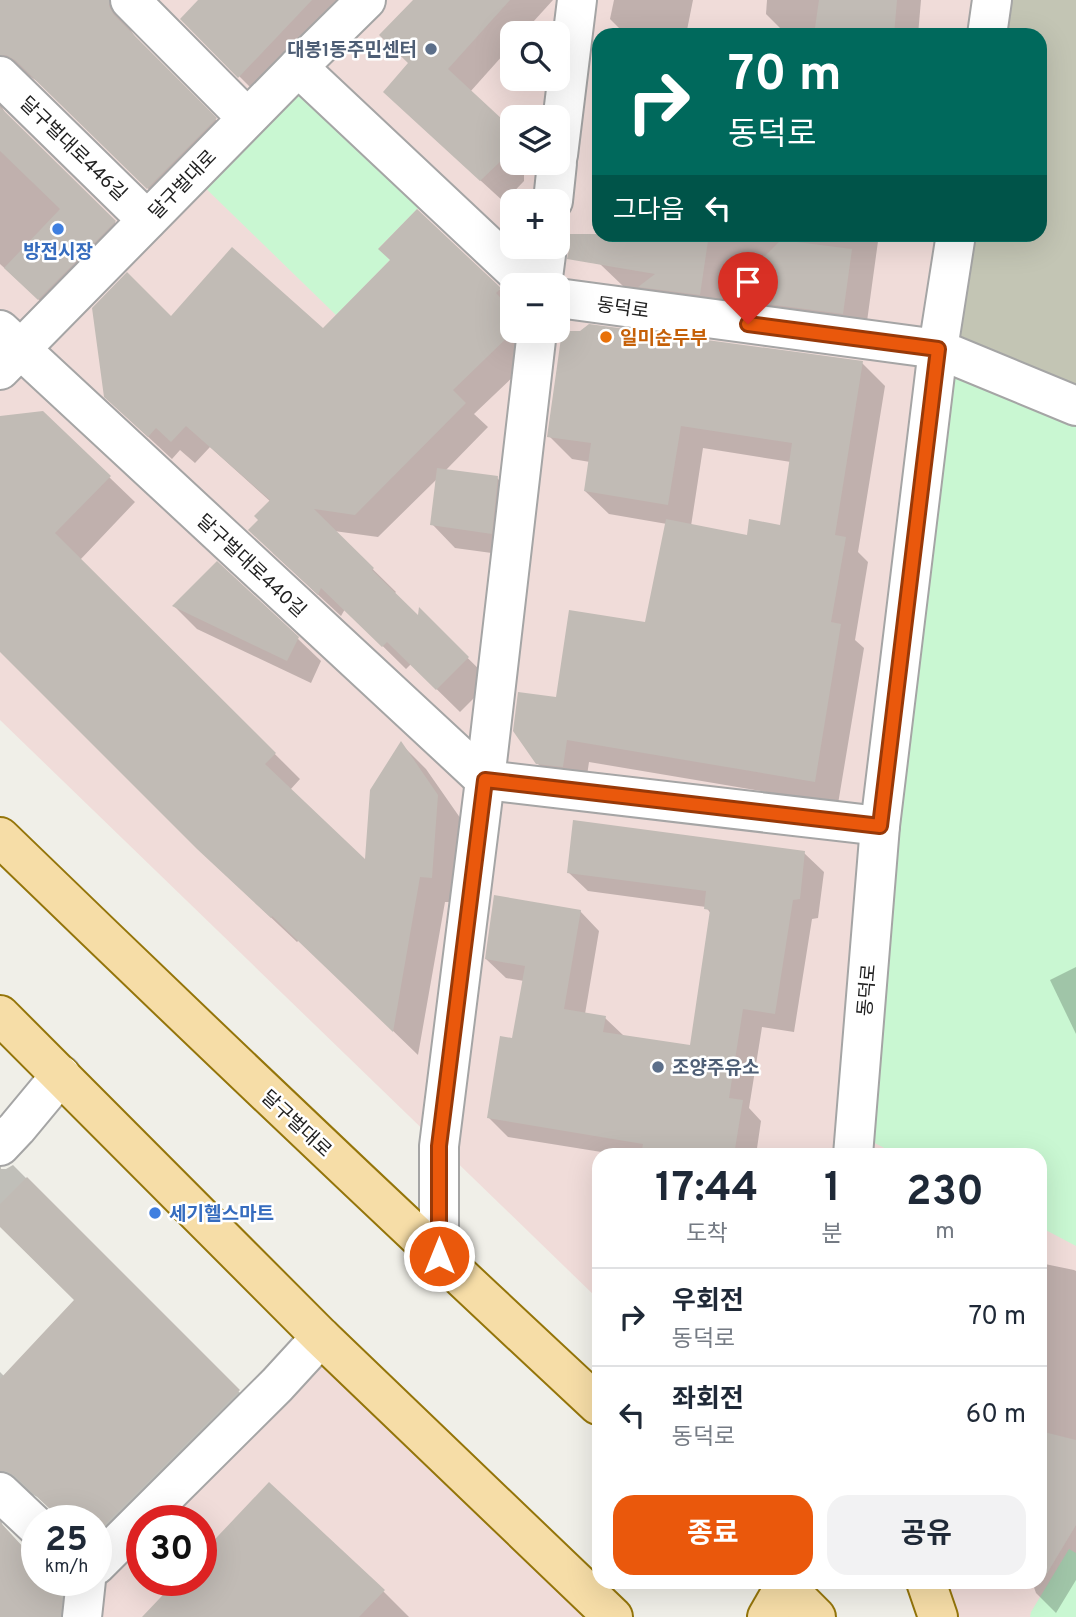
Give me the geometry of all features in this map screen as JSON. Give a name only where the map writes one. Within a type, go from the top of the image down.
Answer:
[{"type":"main road","name":"달구벌대로","points":[[0,837],[165,998],[592,1399]]},
{"type":"main road","points":[[0,1015],[321,1337],[613,1617]]},
{"type":"main road","points":[[928,1589],[938,1617]]},
{"type":"main road","points":[[780,1592],[816,1617]]},
{"type":"street","points":[[130,0],[247,118]]},
{"type":"street","name":"달구벌대로","points":[[7,350],[147,220],[366,0]]},
{"type":"street","points":[[564,105],[577,0]]},
{"type":"street","points":[[988,28],[992,0]]},
{"type":"street","points":[[298,66],[517,273]]},
{"type":"street","name":"달구벌대로446길","points":[[0,76],[147,220]]},
{"type":"street","name":"동덕로","points":[[854,1148],[880,826],[938,349],[955,242]]},
{"type":"street","name":"동덕로","points":[[570,300],[938,349]]},
{"type":"street","points":[[439,1256],[439,1146],[536,343]]},
{"type":"street","points":[[938,349],[1076,406]]},
{"type":"street","name":"달구벌대로440길","points":[[7,350],[485,780]]},
{"type":"street","points":[[485,780],[880,826]]},
{"type":"street","points":[[0,1146],[61,1075]]},
{"type":"street","points":[[112,1549],[277,1385],[321,1337]]},
{"type":"street","points":[[0,1492],[21,1512]]},
{"type":"street","points":[[82,1617],[84,1596]]},
{"type":"shaded area","points":[[0,0],[1014,0],[1010,28],[592,28],[592,242],[982,242],[1000,1148],[592,1148],[592,1293],[0,720]]},
{"type":"shaded area","points":[[987,0],[1076,0],[1076,405],[938,349],[953,242],[1047,242],[1047,28],[983,28]]},
{"type":"shaded area","points":[[1047,1201],[1076,1230],[1076,1554],[1038,1617],[940,1617],[930,1589],[1047,1589]]},
{"type":"shaded area","points":[[321,1337],[613,1617],[82,1617],[84,1596],[112,1596],[112,1549],[126,1535],[126,1596],[217,1596],[217,1505],[155,1505]]},
{"type":"green space","points":[[298,67],[432,194],[379,248],[390,260],[336,315],[192,175]]},
{"type":"green space","points":[[938,349],[1076,406],[1076,1246],[1047,1231],[1047,1148],[884,1148],[863,1137]]},
{"type":"green space","points":[[1069,1549],[1076,1553],[1076,1617],[1030,1617]]},
{"type":"building","points":[[0,0],[109,0],[114,15],[217,118],[147,189],[15,60],[0,55]]},
{"type":"building","points":[[198,0],[312,0],[238,78],[180,19]]},
{"type":"building","points":[[413,0],[510,0],[448,69],[500,117],[500,162],[480,181],[383,92],[408,63],[379,35]]},
{"type":"building","points":[[819,0],[897,0],[895,28],[815,28]]},
{"type":"building","points":[[0,107],[116,221],[38,300],[4,268],[60,209],[0,151]]},
{"type":"building","points":[[417,209],[500,287],[496,293],[500,297],[502,343],[453,390],[466,403],[355,515],[314,509],[418,615],[419,607],[469,657],[436,690],[387,642],[382,647],[321,588],[318,595],[248,530],[258,520],[254,516],[270,500],[186,426],[171,442],[156,428],[148,437],[104,397],[92,308],[127,272],[171,316],[232,247],[323,328],[390,260],[378,249]]},
{"type":"building","points":[[570,234],[592,234],[592,242],[708,242],[700,295],[638,287],[655,274],[567,259],[570,259]]},
{"type":"building","points":[[779,242],[852,249],[843,314],[723,298]]},
{"type":"building","points":[[589,324],[863,361],[835,535],[846,537],[831,622],[841,624],[815,782],[567,740],[563,767],[536,764],[513,731],[518,692],[556,697],[569,610],[645,622],[666,519],[747,535],[749,519],[780,525],[792,443],[681,426],[668,505],[584,491],[591,443],[547,437],[560,343],[570,343],[570,331],[580,331]]},
{"type":"building","points":[[43,411],[111,476],[55,533],[276,753],[265,764],[365,859],[370,790],[401,741],[438,795],[432,878],[420,877],[393,1032],[272,916],[271,918],[197,849],[0,652],[0,416]]},
{"type":"building","points":[[437,468],[498,476],[492,534],[430,525]]},
{"type":"building","points":[[217,561],[299,637],[287,661],[172,606]]},
{"type":"building","points":[[573,820],[805,851],[800,899],[793,900],[775,1014],[743,1009],[729,1098],[743,1100],[735,1148],[642,1148],[643,1144],[487,1118],[500,1036],[512,1038],[525,966],[485,959],[494,895],[581,910],[564,1009],[606,1016],[603,1032],[690,1045],[710,910],[704,909],[706,891],[567,873]]},
{"type":"building","points":[[27,1177],[240,1390],[112,1517],[112,1505],[46,1505],[15,1476],[0,1471],[0,1379],[74,1300],[0,1227],[0,1204]]},
{"type":"building","points":[[1047,1433],[1076,1440],[1076,1525],[1047,1573]]},
{"type":"building","points":[[269,1482],[385,1590],[359,1617],[142,1617],[162,1596],[217,1596],[217,1537]]},
{"type":"building","points":[[0,1522],[21,1545],[21,1596],[60,1596],[62,1601],[61,1617],[0,1617]]},
{"type":"place","name":"대봉1동주민센터","points":[[431,49]]},
{"type":"place","name":"방전시장","points":[[58,229]]},
{"type":"place","name":"일미순두부","points":[[606,337]]},
{"type":"place","name":"조양주유소","points":[[658,1067]]},
{"type":"place","name":"세기헬스마트","points":[[155,1213]]},
{"type":"route","points":[[439,1256],[439,1146],[485,780],[880,826],[938,349],[748,324]]}]
